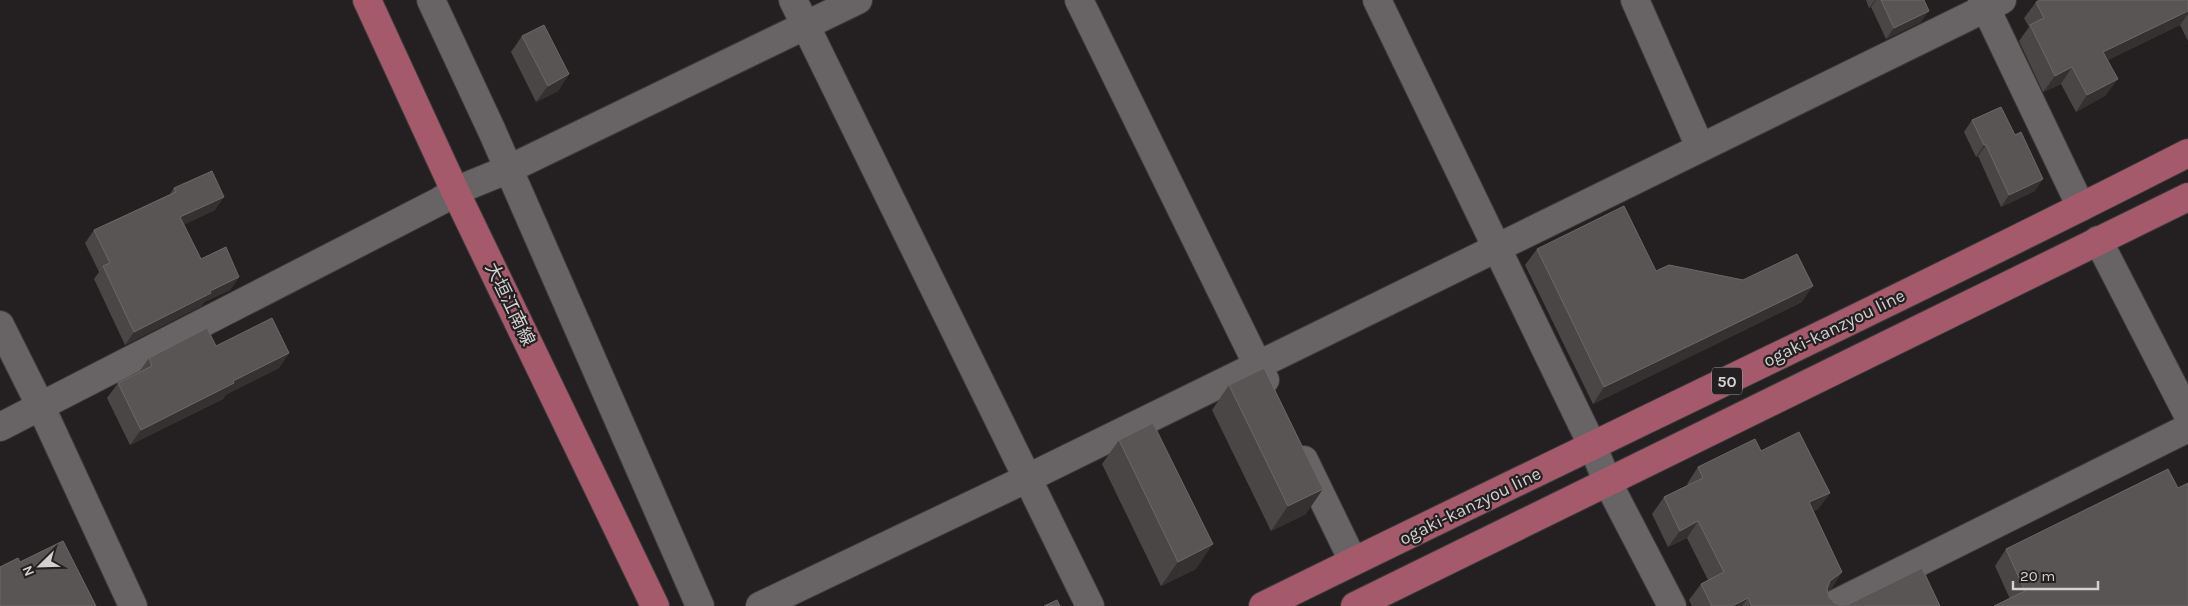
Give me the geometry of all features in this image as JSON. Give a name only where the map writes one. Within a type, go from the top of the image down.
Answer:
[{"type":"main road","name":"大垣江南線","points":[[367,0],[456,191],[655,606]]},
{"type":"main road","name":"ogaki-kanzyou line","points":[[1263,606],[1593,447],[2188,153]]},
{"type":"main road","name":"ogaki-kanzyou line","points":[[1366,603],[1607,481],[2188,197]]},
{"type":"street","points":[[431,0],[509,168],[700,606]]},
{"type":"street","points":[[793,0],[1090,606]]},
{"type":"street","points":[[0,427],[456,191],[509,168],[858,0]]},
{"type":"street","points":[[1079,0],[1275,400]]},
{"type":"street","points":[[1377,0],[1593,447],[1607,481],[1672,606]]},
{"type":"street","points":[[1635,0],[1700,147]]},
{"type":"street","points":[[760,606],[810,595],[1028,478],[1990,3],[2081,207]]},
{"type":"street","points":[[2098,240],[2188,415]]},
{"type":"street","points":[[0,325],[41,407],[133,606]]},
{"type":"street","points":[[1831,606],[2188,428]]},
{"type":"street","points":[[1292,435],[1353,561]]},
{"type":"building","points":[[1881,0],[1924,0],[1929,11],[1894,28]]},
{"type":"building","points":[[2040,0],[2188,0],[2188,11],[2103,52],[2118,79],[2087,95],[2072,67],[2055,76],[2030,25],[2044,18],[2036,2]]},
{"type":"building","points":[[544,25],[569,74],[548,86],[522,36]]},
{"type":"building","points":[[2001,107],[2015,135],[2021,132],[2043,179],[2009,195],[1972,120]]},
{"type":"building","points":[[212,171],[224,197],[180,217],[201,259],[226,247],[239,277],[134,332],[103,266],[110,263],[94,230],[176,192],[174,188]]},
{"type":"building","points":[[1624,206],[1656,271],[1669,265],[1743,280],[1797,254],[1813,286],[1604,387],[1537,249]]},
{"type":"building","points":[[272,318],[289,353],[141,430],[118,383],[152,366],[149,358],[207,328],[216,346]]},
{"type":"building","points":[[1264,368],[1323,489],[1288,506],[1229,385]]},
{"type":"building","points":[[1153,423],[1213,544],[1178,562],[1119,440]]},
{"type":"building","points":[[1799,432],[1830,493],[1809,502],[1842,572],[1830,581],[1827,589],[1829,597],[1834,603],[1841,605],[1849,604],[1922,568],[1940,606],[1752,606],[1748,598],[1732,606],[1712,606],[1701,584],[1724,572],[1698,521],[1680,531],[1664,497],[1703,478],[1698,467],[1755,439],[1761,451]]},
{"type":"building","points":[[2168,469],[2178,488],[2188,483],[2188,606],[1994,606],[2025,591],[2006,549]]},
{"type":"building","points":[[63,541],[96,606],[0,606],[0,567],[18,558],[20,562]]},
{"type":"building","points":[[1057,600],[1060,606],[1044,606]]}]
